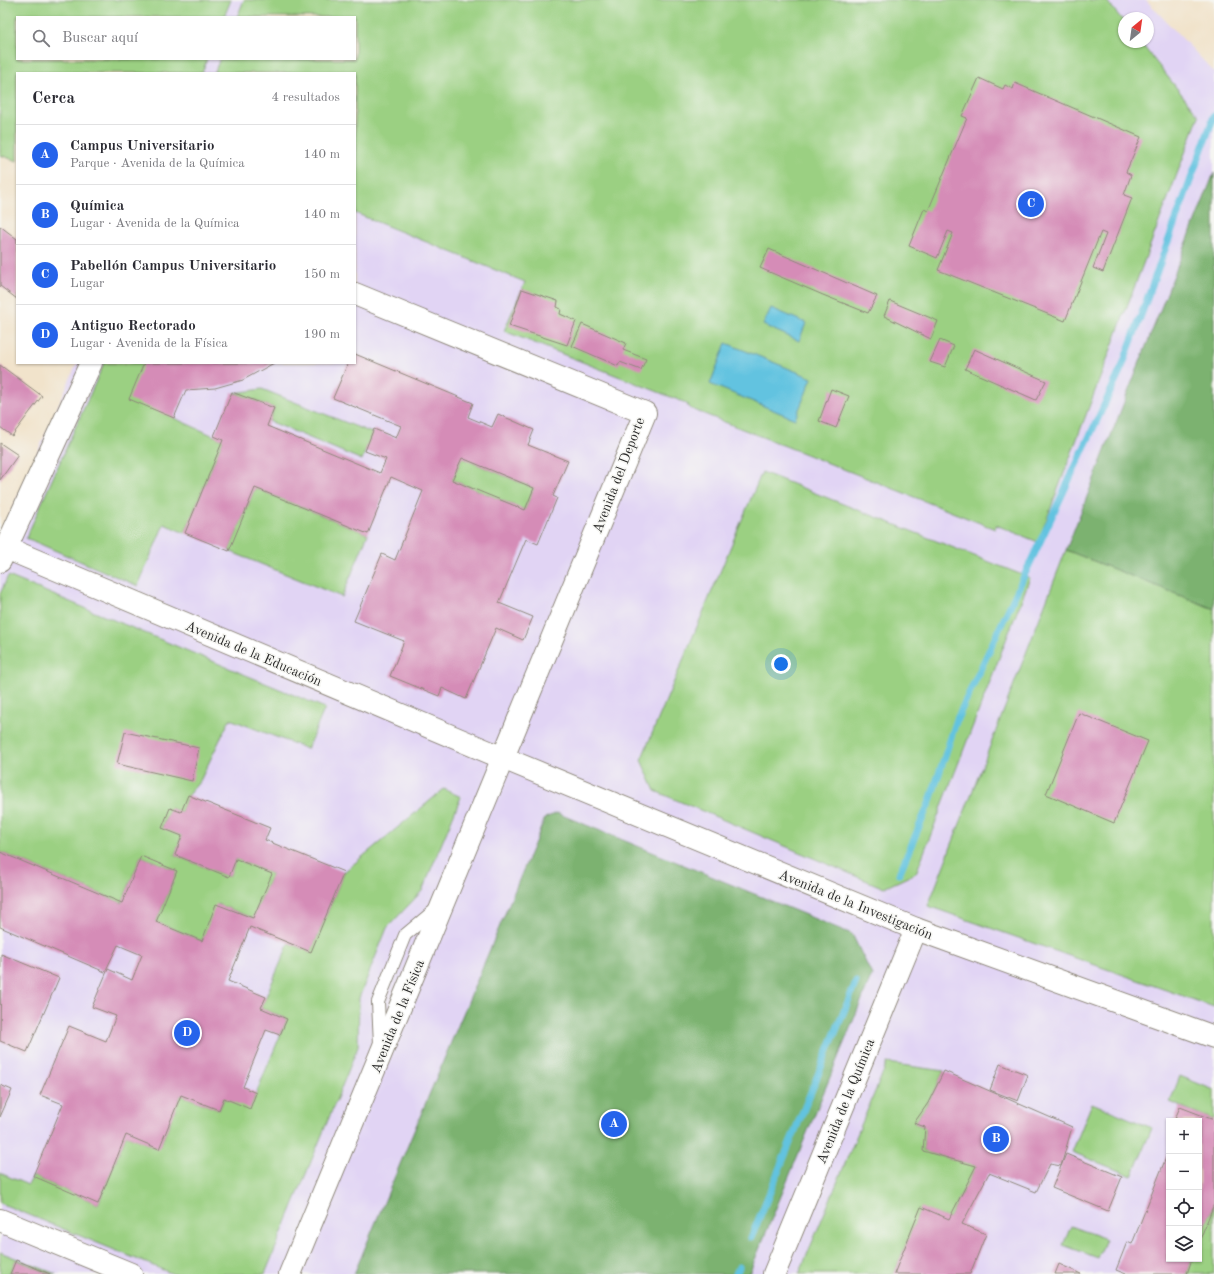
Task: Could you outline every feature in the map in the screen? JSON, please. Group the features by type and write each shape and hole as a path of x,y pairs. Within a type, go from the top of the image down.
{"street":[{"name":"Avenida del Deporte","path":"356,294 645,413 503,758"},
{"path":"3,555 91,364"},
{"name":"Avenida de la Educación","path":"3,555 503,758"},
{"name":"Avenida de la Física","path":"290,1274 503,758"},
{"name":"Avenida de la Investigación","path":"503,758 916,929 1214,1037"},
{"name":"Avenida de la Química","path":"774,1274 916,929"},
{"path":"0,1220 131,1274"}],"shaded area":[{"path":"231,0 1146,0 1214,72 1214,1274 0,1274 0,537 77,364 356,364 356,72 202,72 207,60 356,60 356,16 224,16"}],"green space":[{"path":"0,0 231,0 224,16 16,16 16,60 207,60 202,72 16,72 16,161 0,155"},
{"path":"244,0 1106,0 1118,15 1118,48 1145,48 1199,116 1038,542 996,525 995,529 689,408 686,403 504,331 525,282 356,213 356,72 214,72 220,60 356,60 356,16 237,16"},
{"path":"1214,173 1214,609 1066,550"},
{"path":"104,364 145,364 174,418 223,440 185,533 164,524 138,586 26,538"},
{"path":"262,389 372,433 362,460 269,421 274,408 235,393"},
{"path":"462,458 534,488 525,510 452,480"},
{"path":"762,472 1030,578 916,873 884,888 655,791 641,760"},
{"path":"255,488 368,534 342,597 229,551"},
{"path":"1066,550 1214,609 1214,1007 928,906"},
{"path":"8,576 325,708 307,749 230,719 200,781 188,795 181,812 170,808 162,827 182,836 175,855 229,877 236,859 272,874 253,918 217,904 202,941 156,922 177,871 141,856 122,903 0,852 0,594"},
{"path":"444,789 461,797 422,891 387,928 359,998 358,1047 265,1274 173,1274 0,1203 0,1173 28,1185 33,1176 98,1204 126,1135 159,1149 181,1095 219,1110 224,1098 250,1108 287,1019 261,1008 289,943 311,952 344,872"},
{"path":"557,813 852,934 872,975 749,1274 354,1274 545,818"},
{"path":"887,1063 944,1071 928,1103 914,1123 925,1127 923,1151 976,1166 949,1219 921,1208 894,1274 799,1274"},
{"path":"1180,1076 1214,1090 1214,1120 1170,1102"},
{"path":"1092,1103 1152,1128 1132,1176 1072,1152"},
{"path":"1214,1204 1214,1274 1187,1274 1191,1262 1202,1262 1202,1234"},
{"path":"1071,1226 1106,1239 1098,1258 1063,1245"},
{"path":"0,1252 56,1274 51,1274 16,1260 10,1274 0,1274"}],"water":[{"path":"771,308 806,323 799,341 763,325"},
{"path":"726,343 812,378 795,419 710,384"}],"building":[{"path":"979,78 1003,89 1005,85 1013,89 1015,83 1141,137 1126,172 1131,175 1124,195 1132,198 1103,272 1093,268 1106,234 1101,232 1065,321 938,270 953,233 948,231 937,258 909,246 924,209 928,211 967,118 962,116"},
{"path":"0,226 16,238 16,298 0,286"},
{"path":"769,249 877,296 868,313 760,268"},
{"path":"522,289 558,301 557,307 561,309 560,314 576,321 567,345 509,326"},
{"path":"890,301 938,321 931,339 884,316"},
{"path":"582,324 626,343 623,350 646,359 641,370 620,362 618,366 572,346"},
{"path":"940,340 954,346 945,367 930,362"},
{"path":"974,349 1046,381 1036,400 965,369"},
{"path":"356,354 473,403 468,417 492,427 498,414 534,430 528,445 568,461 553,496 557,498 538,544 526,539 499,603 533,617 523,640 496,628 466,699 442,688 439,696 390,676 404,641 354,621 382,554 395,560 423,491 391,477 368,534 255,488 229,551 185,533 223,440 214,436 232,392 274,408 267,426 380,473 386,459 365,451 372,433 374,429 396,438 401,426 333,398 348,364 356,364","holes":["462,458 534,488 525,510 452,480"]},
{"path":"144,364 272,364 243,380 215,388 186,390 174,418 129,399"},
{"path":"0,365 42,396 12,436 0,427"},
{"path":"831,389 849,396 836,428 819,421"},
{"path":"0,443 18,455 0,480"},
{"path":"1079,713 1148,741 1114,823 1046,794"},
{"path":"125,732 199,748 192,781 117,764"},
{"path":"188,795 270,828 265,840 344,872 311,952 250,927 228,981 266,997 261,1008 287,1019 280,1035 266,1030 243,1087 256,1093 250,1109 224,1098 219,1110 181,1095 159,1149 126,1135 98,1204 33,1176 63,1104 40,1095 69,1026 106,1041 116,1016 92,1007 108,969 132,980 142,955 118,945 105,972 0,927 0,852 122,903 141,856 177,871 156,922 202,941 216,904 253,918 272,874 236,859 229,877 175,855 182,836 162,828 170,808 181,812"},
{"path":"1,954 59,978 27,1052 0,1041"},
{"path":"1000,1064 1028,1075 1018,1101 990,1090"},
{"path":"944,1071 1072,1127 1061,1166 1050,1164 1036,1192 989,1173 962,1224 986,1234 970,1274 894,1274 921,1207 949,1219 976,1166 923,1151 925,1127 914,1123 928,1103"},
{"path":"0,1085 12,1090 0,1117"},
{"path":"1180,1107 1214,1120 1214,1204 1202,1234 1202,1118 1175,1118"},
{"path":"1066,1154 1122,1177 1108,1211 1052,1188"},
{"path":"1166,1158 1166,1262 1191,1262 1187,1274 1126,1274 1116,1270 1127,1242 1132,1244"},
{"path":"16,1260 50,1274 10,1274"},
{"path":"1059,1264 1081,1274 1055,1274"}],"waterway":[{"path":"899,874 930,801 957,719 1122,367 1214,116"},
{"path":"751,1238 856,982"},
{"path":"736,1274 739,1267"}],"place":[{"name":"Pabellón Campus Universitario","path":"1031,204"},
{"name":"Antiguo Rectorado","path":"187,1033"},
{"name":"Campus Universitario","path":"614,1124"},
{"name":"Química","path":"996,1139"}]}
